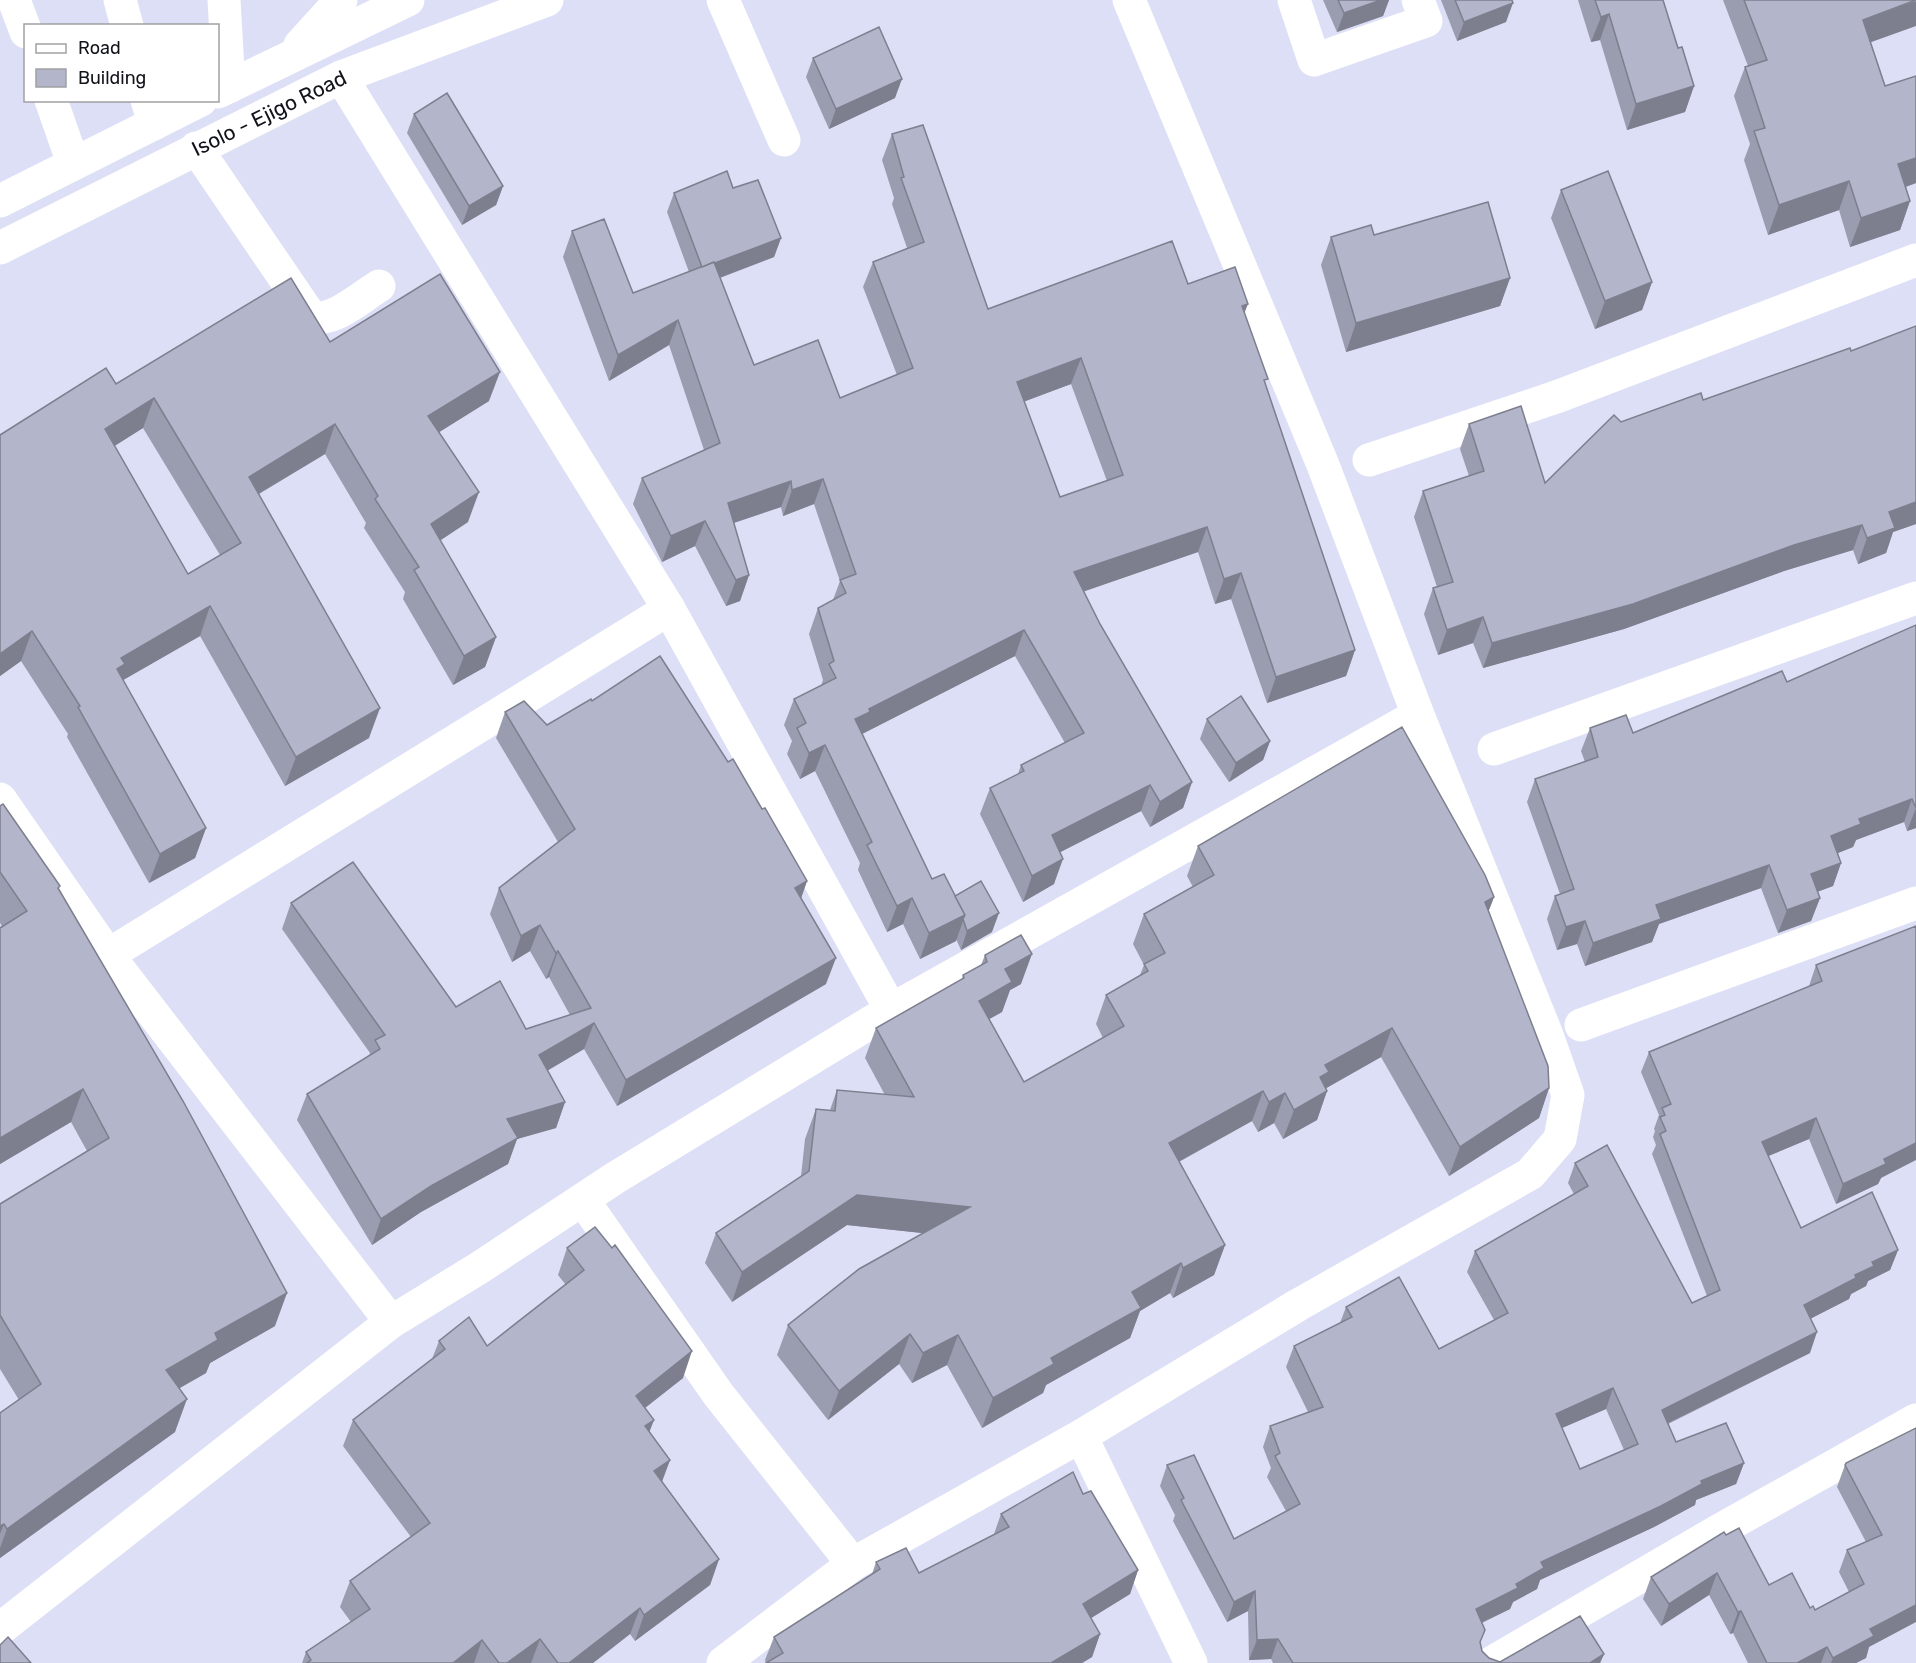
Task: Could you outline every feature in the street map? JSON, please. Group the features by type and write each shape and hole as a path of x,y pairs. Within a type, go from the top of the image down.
{"street":[{"path":"14,0 24,27"},
{"path":"120,0 126,24"},
{"path":"219,58 224,0"},
{"path":"289,58 341,0"},
{"path":"219,92 408,0"},
{"path":"723,0 783,140"},
{"path":"723,1663 853,1564 1081,1436 1298,1305 1530,1174 1560,1139 1568,1095 1547,1035 1418,715 1323,465 1129,0"},
{"path":"1294,0 1314,60 1426,21 1418,0"},
{"name":"Isolo - Ejigo Road","path":"0,249 196,148 341,77 529,3"},
{"path":"341,77 669,609 891,1010"},
{"path":"52,102 73,163"},
{"path":"0,201 73,163 151,112 185,102"},
{"path":"196,148 311,317 320,320 333,315 380,286"},
{"path":"1370,460 1559,396 1916,260"},
{"path":"1494,749 1916,598"},
{"path":"108,955 669,609"},
{"path":"0,1629 391,1322 583,1200 891,1010 1418,715"},
{"path":"0,799 108,955 391,1322"},
{"path":"1581,1025 1916,903"},
{"path":"583,1200 718,1394 853,1564"},
{"path":"1491,1663 1718,1531 1916,1420"},
{"path":"1081,1436 1191,1663"}],"building":[{"path":"1338,0 1381,0 1344,13"},
{"path":"1455,0 1512,0 1513,3 1464,22"},
{"path":"1595,0 1663,0 1678,48 1682,47 1694,86 1636,104 1609,14 1601,17"},
{"path":"1744,0 1916,0 1863,20 1885,86 1916,76 1916,158 1898,164 1910,201 1861,218 1849,181 1779,205 1754,131 1765,128 1745,67 1767,60"},
{"path":"879,27 902,79 836,109 813,58"},
{"path":"447,93 503,186 469,206 414,114"},
{"path":"923,125 988,309 1172,241 1188,284 1235,267 1248,304 1242,306 1268,379 1264,380 1355,650 1276,677 1241,573 1224,579 1207,527 1074,572 1100,624 1192,782 1160,802 1150,785 1052,835 1063,859 1032,876 990,788 1024,771 1021,765 1084,733 1024,630 869,709 870,712 855,719 932,879 944,874 965,915 929,933 912,898 897,906 867,845 872,842 825,745 809,753 797,728 806,723 794,699 836,678 829,664 834,661 818,608 846,593 840,580 856,574 823,479 792,490 791,481 728,503 749,575 736,580 705,521 671,536 642,478 720,443 678,320 618,355 572,231 604,219 633,293 714,262 754,365 818,340 840,398 913,368 873,262 924,242 901,178 904,177 892,134","holes":["1081,358 1123,475 1060,497 1017,382"]},
{"path":"727,171 733,188 758,180 781,238 702,267 674,193"},
{"path":"1608,171 1652,282 1605,301 1561,190"},
{"path":"1488,202 1510,278 1356,323 1331,237 1371,225 1374,235"},
{"path":"440,274 500,372 428,416 479,492 431,524 496,637 464,656 414,570 419,567 375,499 378,496 335,424 249,477 380,708 296,757 210,606 121,658 125,664 117,669 206,828 160,854 78,707 80,706 32,631 0,654 0,435 106,368 116,384 291,278 330,342","holes":["154,398 241,543 188,574 105,429"]},
{"path":"1916,326 1916,502 1889,512 1895,528 1867,538 1862,525 1794,545 1633,604 1492,643 1483,617 1447,630 1433,588 1453,582 1423,491 1484,471 1469,424 1521,406 1545,483 1614,415 1621,422 1701,393 1703,400 1850,348 1851,351"},
{"path":"1916,625 1916,808 1912,799 1859,819 1861,824 1831,836 1841,863 1811,874 1820,898 1787,910 1769,865 1656,905 1661,919 1593,943 1585,921 1566,927 1555,896 1574,889 1535,779 1598,757 1590,728 1626,715 1633,733 1782,671 1787,682"},
{"path":"660,656 728,762 733,759 762,809 765,808 807,881 795,888 836,958 626,1080 594,1023 539,1055 565,1102 507,1119 518,1138 431,1186 381,1219 307,1094 380,1049 375,1040 385,1035 291,903 353,862 456,1007 500,981 526,1029 591,1008 540,925 521,936 499,888 575,829 505,712 524,701 547,725 591,699 592,701"},
{"path":"1241,696 1270,741 1236,763 1207,719"},
{"path":"1402,727 1485,875 1494,897 1485,902 1548,1066 1549,1088 1460,1147 1392,1028 1325,1065 1329,1072 1320,1077 1327,1091 1294,1110 1285,1093 1269,1102 1263,1091 1169,1143 1225,1245 1183,1268 1181,1263 1132,1292 1141,1308 1051,1358 1054,1364 993,1398 958,1335 923,1353 910,1334 839,1391 788,1325 859,1269 970,1207 857,1195 742,1272 716,1233 809,1171 816,1109 835,1111 837,1090 914,1097 876,1028 964,978 963,975 987,962 985,955 1021,935 1032,954 1005,969 1012,982 979,1001 1024,1082 1124,1026 1106,995 1148,971 1144,964 1165,953 1144,914 1214,875 1198,846"},
{"path":"3,804 60,886 58,888 183,1101 287,1293 215,1333 218,1340 166,1370 187,1399 7,1529 4,1524 0,1526 0,1413 41,1384 0,1315 0,1204 109,1138 83,1089 0,1138 0,928 27,911 0,872 0,806"},
{"path":"981,881 999,913 967,931 963,919 965,915 955,896"},
{"path":"1916,926 1916,1143 1884,1159 1886,1164 1843,1184 1816,1118 1762,1142 1801,1228 1872,1192 1898,1250 1872,1262 1874,1266 1855,1275 1856,1278 1804,1305 1817,1332 1662,1410 1676,1442 1726,1423 1744,1463 1701,1481 1702,1484 1661,1506 1541,1562 1544,1568 1516,1584 1518,1588 1476,1609 1485,1630 1480,1642 1482,1651 1489,1658 1500,1662 1580,1616 1604,1654 1590,1663 1293,1663 1278,1639 1257,1640 1255,1591 1234,1602 1181,1500 1184,1498 1167,1465 1194,1455 1234,1539 1300,1504 1275,1456 1280,1453 1270,1426 1323,1407 1294,1346 1352,1317 1346,1307 1399,1277 1439,1349 1508,1313 1475,1251 1588,1186 1575,1163 1607,1145 1692,1303 1720,1290 1660,1134 1666,1131 1660,1117 1665,1115 1662,1108 1671,1104 1649,1052 1822,981 1816,965","holes":["1613,1388 1638,1444 1580,1469 1556,1414"]},
{"path":"595,1227 612,1248 615,1245 692,1351 636,1396 654,1420 645,1426 670,1460 654,1471 719,1559 644,1615 640,1608 569,1663 558,1663 540,1639 507,1663 499,1663 482,1640 453,1663 307,1663 311,1660 306,1652 370,1609 350,1581 430,1523 353,1420 445,1349 439,1341 469,1317 487,1346 584,1270 567,1248"},
{"path":"1916,1428 1916,1605 1870,1629 1874,1636 1833,1658 1827,1647 1797,1663 1767,1663 1741,1611 1738,1612 1717,1573 1669,1604 1651,1577 1724,1532 1726,1535 1739,1528 1769,1585 1792,1573 1810,1608 1813,1606 1815,1610 1864,1584 1847,1550 1882,1535 1845,1465"},
{"path":"1073,1472 1083,1494 1091,1491 1138,1570 1083,1604 1100,1634 1051,1663 766,1663 783,1653 774,1637 880,1569 876,1562 906,1548 919,1573 1009,1527 1001,1514"},
{"path":"8,1637 31,1663 0,1663 0,1645"}]}
